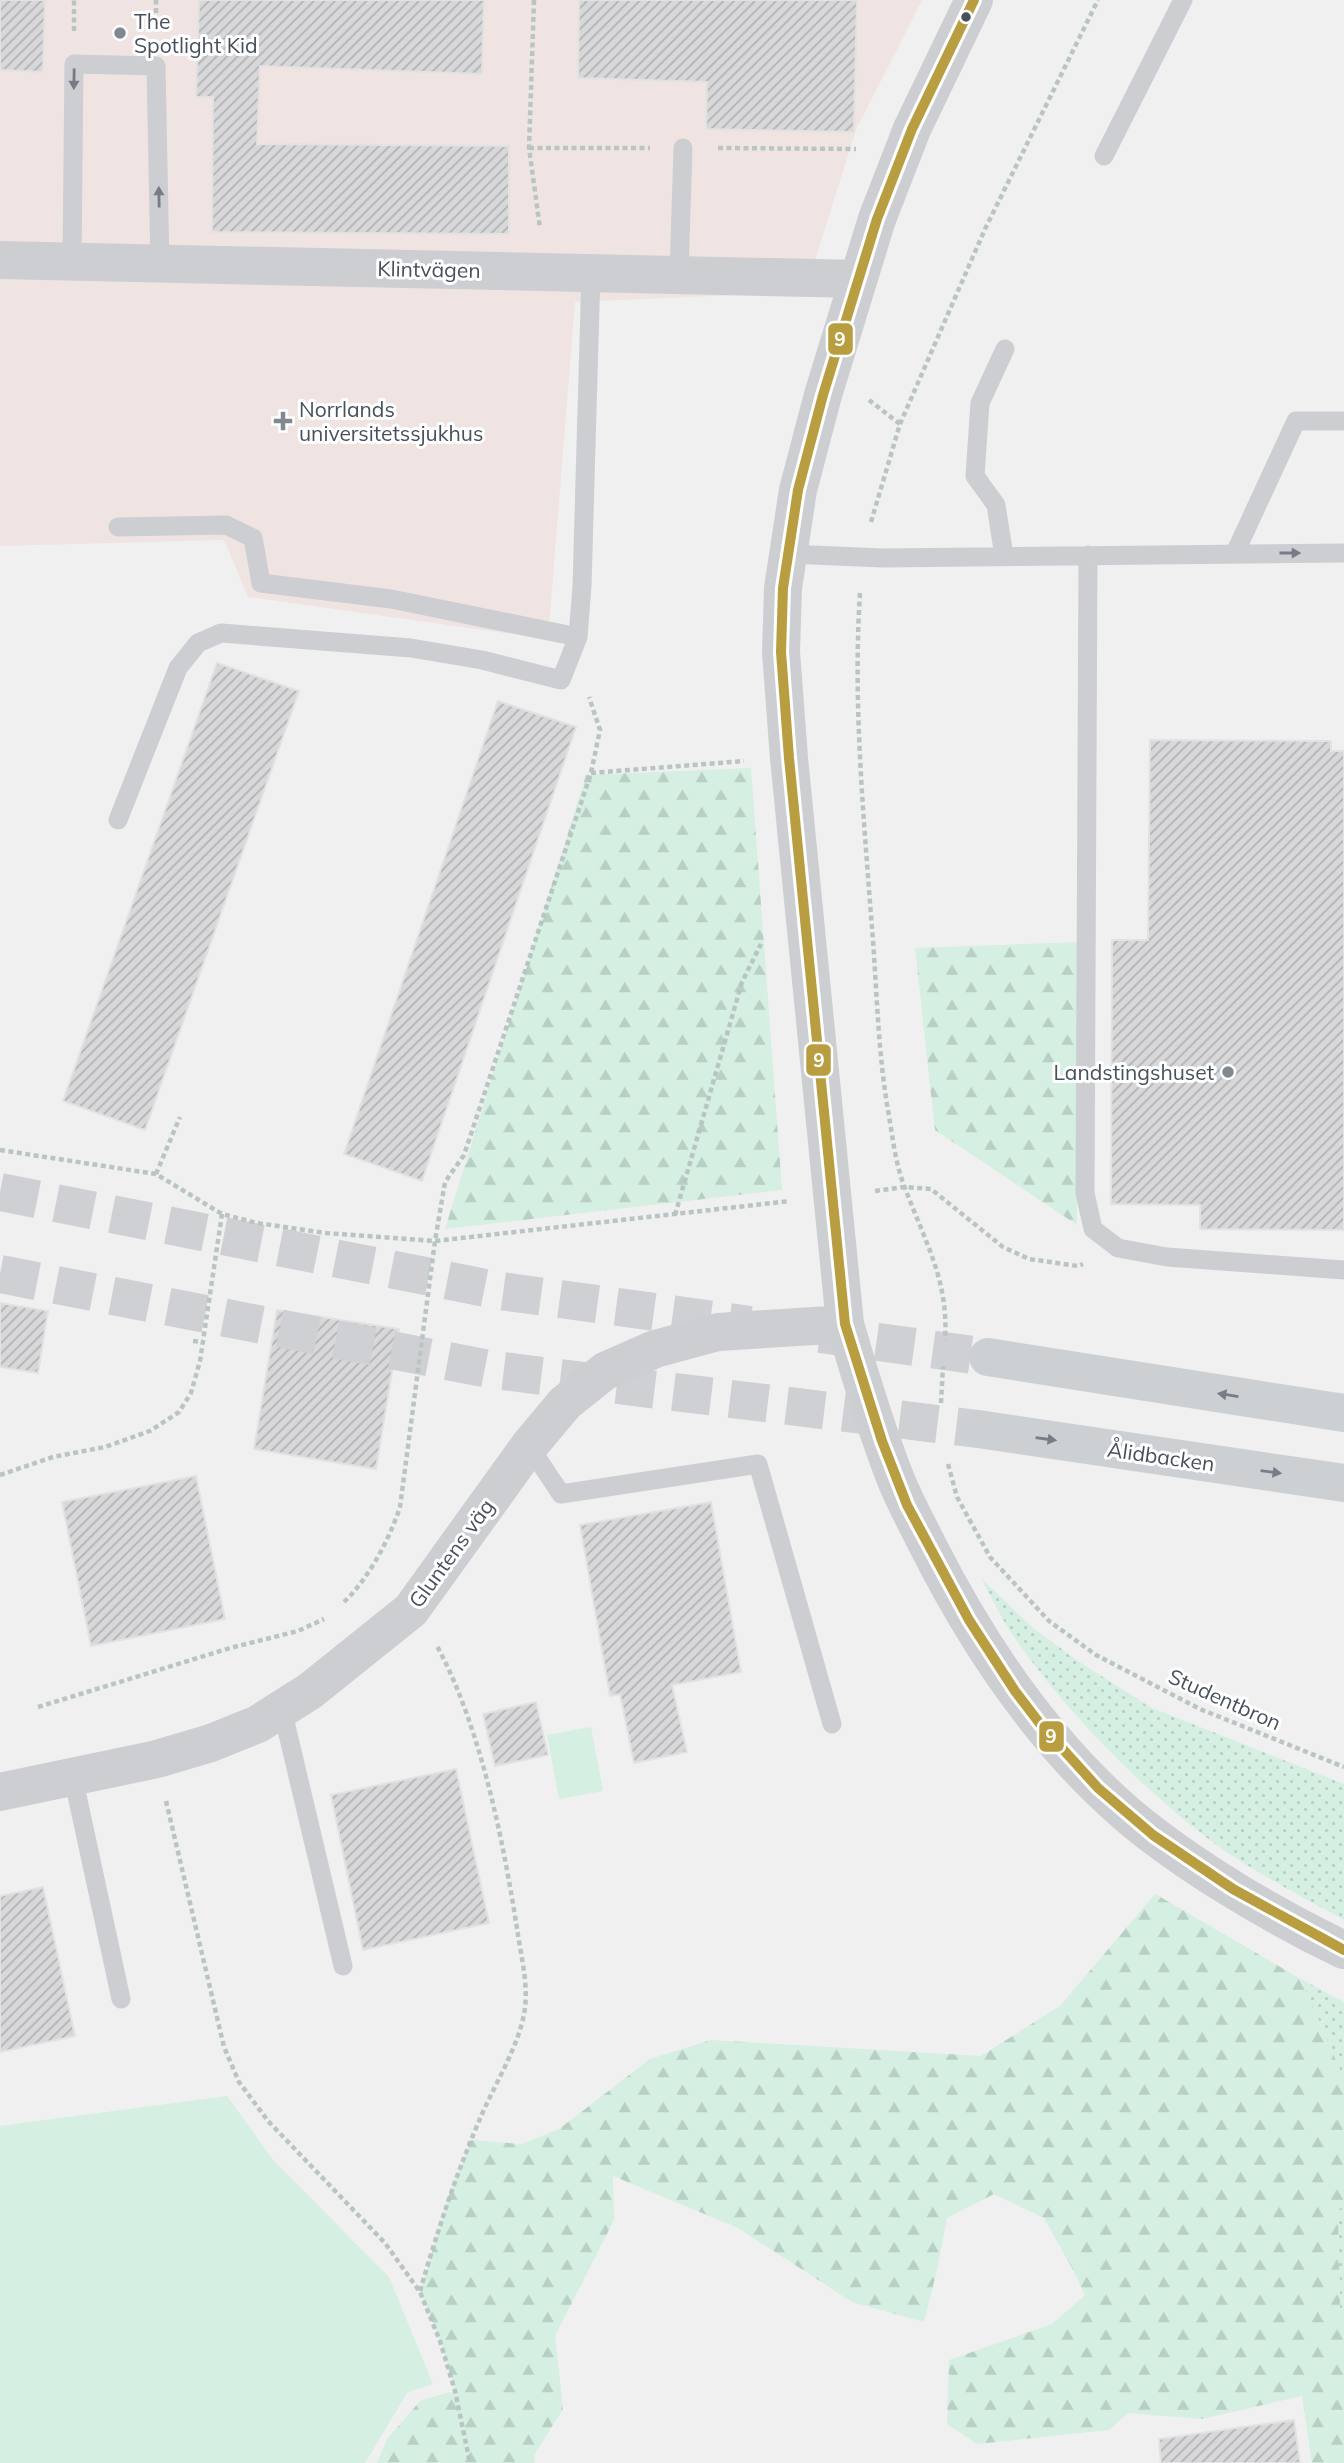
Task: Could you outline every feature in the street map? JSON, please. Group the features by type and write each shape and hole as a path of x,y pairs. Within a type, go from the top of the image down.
{"main road":[{"path":"988,1357 1344,1413"},
{"name":"Ålidbacken","path":"978,1429 1344,1483"}],"street":[{"path":"974,0 912,129 877,219 798,490 783,588 781,652 789,758 801,853 845,1324 863,1387 897,1481 921,1532 947,1584 982,1642 1046,1728 1079,1769 1130,1816 1185,1857 1294,1926 1344,1950"},
{"name":"Klintvägen","path":"0,260 858,279"},
{"name":"Gluntens väg","path":"0,1792 157,1759 211,1743 258,1724 310,1691 411,1610 529,1446 565,1403 605,1371 655,1349 718,1332 845,1324"}],"lane":[{"path":"1104,156 1183,0"},
{"path":"72,262 74,64 156,66 160,265"},
{"path":"679,274 683,148"},
{"path":"118,820 178,668 198,643 221,633 411,648 482,660 561,680 578,637 582,586 591,271"},
{"path":"1004,556 996,505 975,476 980,403 1005,349"},
{"path":"1235,553 1296,421 1344,421"},
{"path":"118,527 226,525 253,538 261,583 391,599 578,637"},
{"path":"788,554 862,558 1344,553"},
{"path":"1088,555 1085,1194 1093,1229 1118,1248 1167,1257 1344,1270"},
{"path":"529,1446 561,1494 758,1464 832,1724"},
{"path":"282,1709 344,1966"},
{"path":"73,1777 121,1999"}],"path":[{"path":"534,0 529,148 546,271"},
{"path":"862,395 900,424"},
{"path":"338,1608 348,1599 392,1532 400,1507 445,1182 464,1155 591,773 600,730 591,698 561,680"},
{"path":"591,773 789,758"},
{"path":"675,1215 742,982 766,933"},
{"path":"156,1174 180,1117"},
{"path":"0,1150 156,1174 222,1214 257,1223 325,1233 435,1241 803,1200"},
{"path":"867,1192 904,1187 931,1189 1003,1247 1029,1259 1078,1266 1118,1248"},
{"path":"0,1475 53,1457 105,1447 150,1431 179,1412 191,1393 203,1342 222,1214"},
{"path":"193,1341 203,1342"},
{"path":"411,1610 450,1671 476,1744 505,1858 525,1979 525,2013 448,2197 420,2292"},
{"path":"38,1707 230,1648 298,1631 329,1616"},
{"name":"Studentbron","path":"1096,1654 1200,1709 1344,1767"},
{"path":"157,1759 224,2047 239,2082 268,2121 385,2242 420,2292 440,2341 455,2391 470,2463"}],"shaded area":[{"name":"Norrlands universitetssjukhus","path":"0,0 922,0 856,130 805,292 575,302 548,639 248,597 224,540 0,546"}],"green space":[{"path":"751,768 782,1190 445,1229 586,775"},
{"path":"1079,942 1077,1225 935,1130 915,948"},
{"path":"981,1578 1034,1629 1150,1707 1344,1784 1344,1920 1235,1858 1202,1834 1124,1766 1076,1715 1032,1662 1008,1627"},
{"path":"591,1727 603,1791 559,1799 547,1735"},
{"path":"1155,1894 1301,1979 1344,2079 1344,2207 1338,2209 1340,2308 1344,2315 1344,2463 1312,2463 1302,2396 1202,2419 1128,2413 1109,2430 977,2444 947,2424 949,2360 1052,2324 1085,2295 1044,2218 994,2194 947,2218 924,2322 852,2302 738,2228 613,2176 614,2220 555,2336 563,2409 534,2455 535,2463 377,2463 387,2439 421,2400 455,2391 440,2341 420,2292 448,2197 471,2140 521,2144 559,2129 650,2059 711,2040 981,2056 1060,2006"},
{"path":"1301,1979 1344,2002 1344,2079"},
{"path":"227,2096 273,2160 389,2277 433,2384 407,2393 365,2463 0,2463 0,2126"},
{"path":"1344,2207 1344,2315 1340,2308 1338,2209"}],"building":[{"path":"0,0 45,0 43,72 0,70"},
{"path":"199,0 484,0 482,74 260,66 257,144 509,146 509,234 212,232 213,97 196,97"},
{"path":"579,0 857,0 854,132 706,129 707,82 578,78"},
{"path":"217,663 299,691 145,1130 63,1101"},
{"path":"498,701 576,727 422,1181 344,1154"},
{"name":"Landstingshuset","path":"1150,740 1331,741 1331,751 1344,751 1344,1230 1200,1229 1200,1205 1111,1204 1112,940 1148,940"},
{"path":"0,1303 48,1311 38,1373 0,1367"},
{"path":"277,1310 399,1329 376,1469 254,1449"},
{"path":"196,1476 225,1619 91,1646 62,1502"},
{"path":"711,1502 741,1672 672,1685 687,1752 634,1763 620,1694 610,1696 580,1525"},
{"path":"536,1702 548,1755 495,1766 483,1714"},
{"path":"456,1769 489,1923 363,1950 331,1795"},
{"path":"43,1887 75,2036 0,2052 0,1896"},
{"path":"1294,2420 1300,2463 1161,2463 1159,2439"}],"tunnel":[{"path":"0,1192 501,1291 750,1325"},
{"path":"0,1274 494,1370 978,1429"},
{"path":"820,1334 988,1357"}],"transit line":[{"name":"9","path":"974,0 912,129 877,219 823,395 798,490 783,588 781,652 789,758 845,1324 882,1441 907,1505 969,1620 1015,1691 1041,1725 1098,1788 1153,1835 1233,1889 1344,1950"}],"place":[{"name":"The Spotlight Kid","path":"120,33"},
{"name":"Norrlands universitetssjukhus","path":"283,421"},
{"name":"Landstingshuset","path":"1228,1072"}]}
